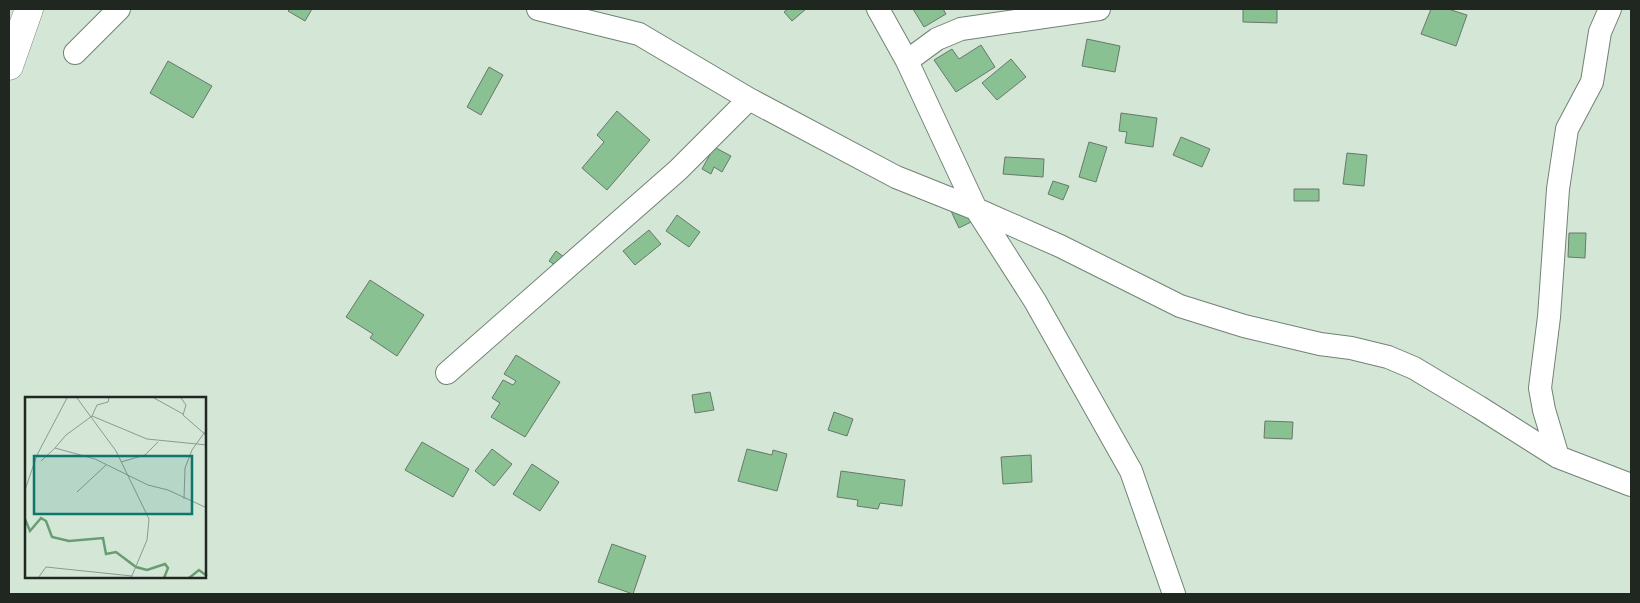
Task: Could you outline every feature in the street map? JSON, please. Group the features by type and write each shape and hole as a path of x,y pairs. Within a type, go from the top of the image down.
{"main road":[{"path":"9,66 29,9"}],"street":[{"path":"74,53 119,9"},
{"path":"538,9 639,34 749,99 896,176 976,208 1060,246 1180,306 1244,326 1320,344 1351,348 1388,357 1414,368 1480,407 1558,457 1631,484"},
{"path":"878,9 907,61 976,208 1035,301 1131,471 1174,594"},
{"path":"907,61 937,39 961,29 1099,9"},
{"path":"1558,457 1544,410 1540,388 1549,317 1558,189 1566,129 1592,82 1600,32 1610,9"},
{"path":"447,373 678,170 749,99"}],"building":[{"path":"290,9 312,9 305,21 288,11"},
{"path":"788,9 806,9 792,21 784,12"},
{"path":"913,9 943,9 946,14 924,27"},
{"path":"1243,9 1277,9 1277,23 1243,22"},
{"path":"1431,9 1448,9 1467,15 1456,46 1421,34"},
{"path":"1087,39 1120,46 1115,72 1082,66"},
{"path":"981,45 995,67 956,92 934,60 952,49 959,59"},
{"path":"1011,59 1026,77 997,100 982,83"},
{"path":"168,61 212,86 193,118 150,93"},
{"path":"489,67 503,75 481,115 467,107"},
{"path":"617,111 650,140 607,190 582,168 604,142 597,135"},
{"path":"1121,113 1157,118 1153,147 1125,143 1127,132 1119,131"},
{"path":"1181,137 1210,149 1202,167 1173,155"},
{"path":"1089,142 1107,147 1096,182 1079,177"},
{"path":"714,147 731,156 722,172 714,167 711,174 702,169"},
{"path":"1347,153 1367,155 1364,186 1343,184"},
{"path":"1005,157 1044,159 1043,177 1003,174"},
{"path":"1053,181 1069,186 1063,200 1048,194"},
{"path":"1294,189 1319,189 1319,201 1294,201"},
{"path":"965,204 973,221 959,228 951,211"},
{"path":"677,215 700,232 689,247 666,231"},
{"path":"649,230 661,244 635,265 623,251"},
{"path":"1569,233 1586,233 1585,258 1568,257"},
{"path":"556,251 568,260 561,269 549,261"},
{"path":"370,280 424,315 397,356 370,338 373,334 346,317"},
{"path":"516,355 560,382 525,437 491,417 500,403 492,398 503,380 513,385 516,381 504,374"},
{"path":"710,392 714,410 695,413 692,395"},
{"path":"834,412 853,419 847,436 828,430"},
{"path":"1265,421 1293,422 1292,439 1264,438"},
{"path":"422,442 469,469 453,497 405,470"},
{"path":"492,449 512,464 494,486 475,471"},
{"path":"747,449 772,455 773,450 787,454 777,491 738,481"},
{"path":"1031,455 1032,482 1003,484 1001,457"},
{"path":"532,464 559,482 540,511 513,494"},
{"path":"841,471 905,480 902,506 880,503 878,509 857,506 858,500 837,497"},
{"path":"612,544 646,556 633,594 598,582"}]}
